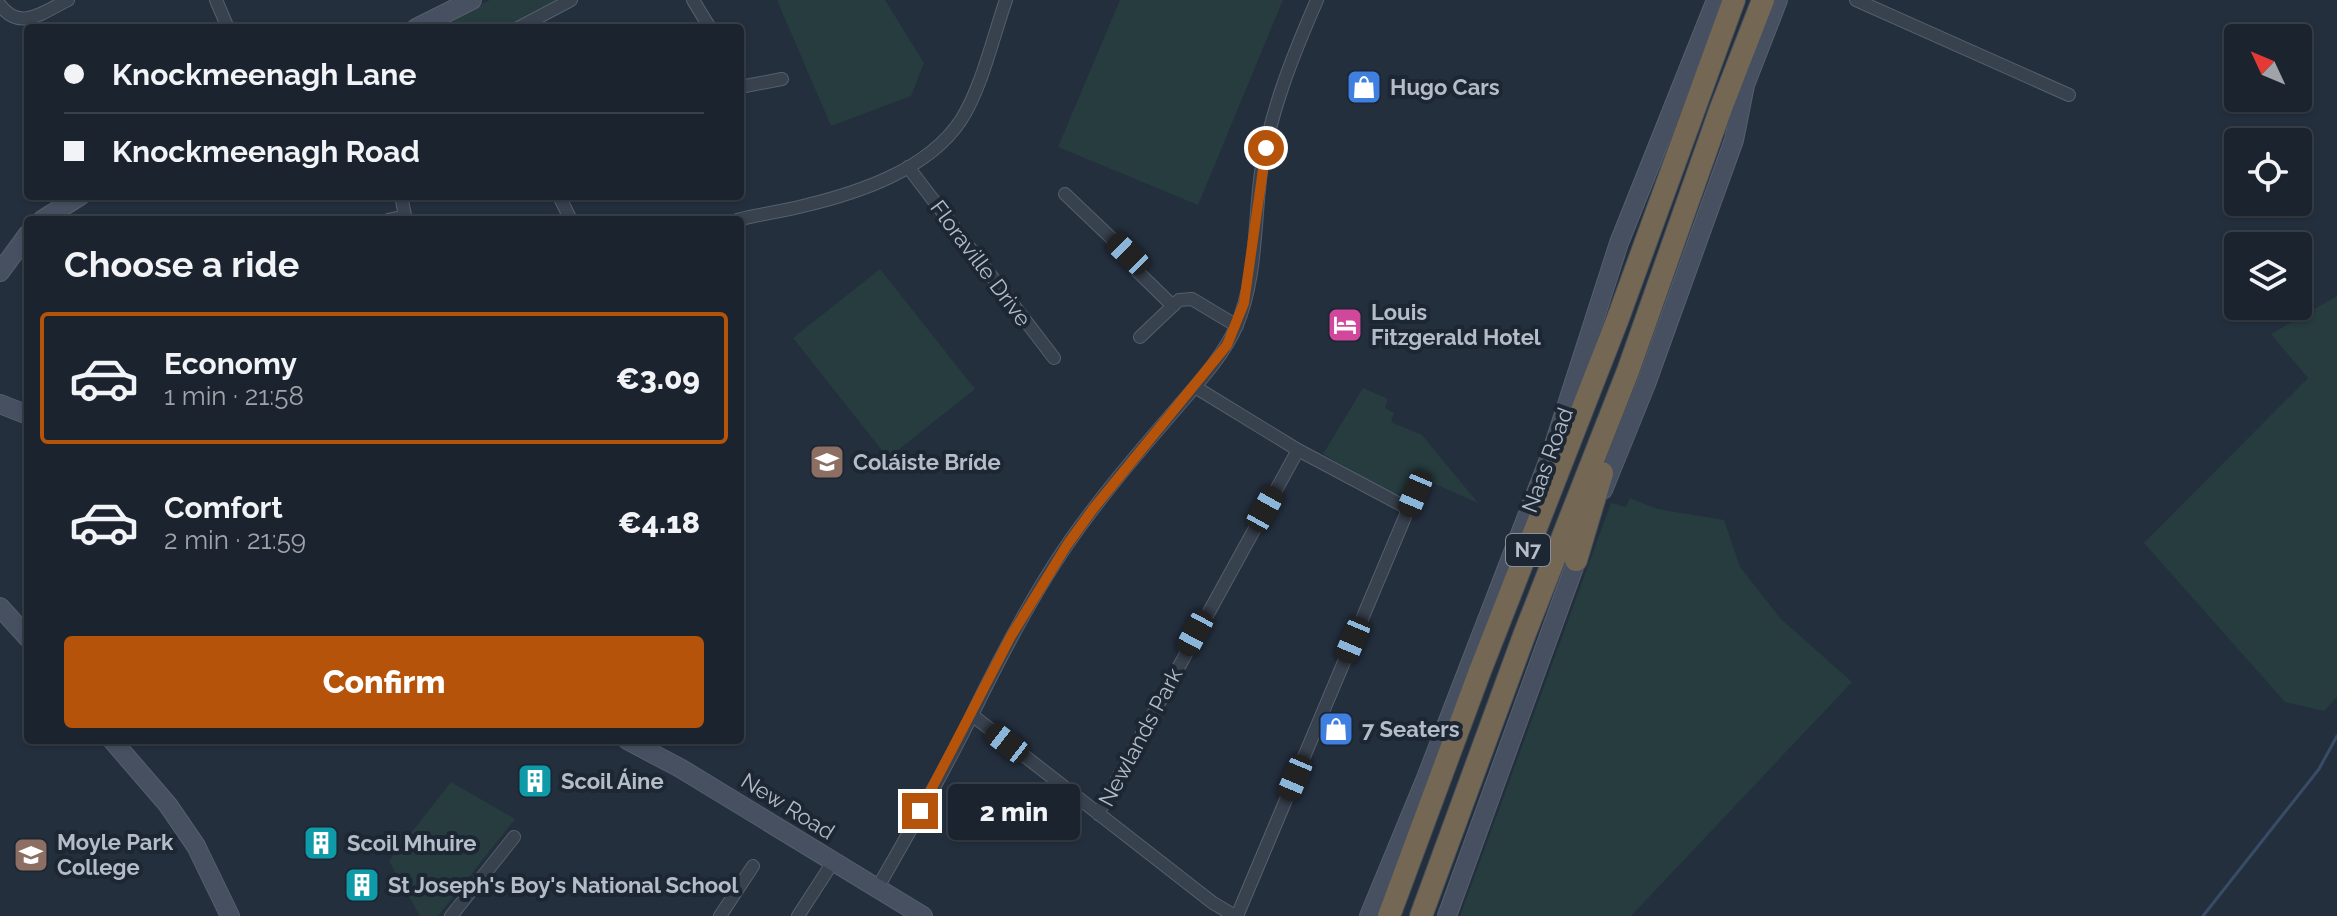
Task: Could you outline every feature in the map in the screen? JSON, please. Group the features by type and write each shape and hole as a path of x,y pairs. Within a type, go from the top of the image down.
{"highway":[{"name":"Naas Road","path":"1389,916 1480,671 1607,349 1734,0"},
{"name":"Naas Road","path":"1421,916 1525,633 1628,371 1721,108 1763,0"},
{"name":"N7","path":"1551,454 1603,323 1665,184"},
{"path":"1576,560 1608,454 1628,371"}],"main road":[{"name":"Naas Road","path":"1369,916 1426,778 1551,454 1619,243 1716,0"},
{"path":"1447,916 1576,560 1646,384 1734,140 1745,85 1778,0"},
{"path":"424,24 470,1"},
{"path":"48,216 74,200"},
{"path":"0,272 24,239"},
{"path":"0,404 24,413"},
{"path":"0,607 24,634"},
{"path":"121,744 196,846 230,916"},
{"name":"New Road","path":"635,744 680,768 923,916"}],"street":[{"path":"0,5 10,17 20,20 68,0"},
{"path":"216,0 226,24"},
{"path":"526,24 571,0"},
{"path":"693,0 708,24"},
{"path":"744,219 849,192 908,167 935,150 962,118 1006,0"},
{"path":"878,887 972,715 1011,636 1067,545 1093,509 1195,387 1227,345 1237,326 1244,303 1260,195 1260,175 1271,120 1317,0"},
{"path":"1856,0 2069,95"},
{"path":"744,86 782,79"},
{"name":"Floraville Drive","path":"908,167 1054,358"},
{"path":"1065,194 1128,254 1138,272 1173,306"},
{"path":"1140,337 1179,300 1192,299 1237,326"},
{"path":"1195,387 1298,450 1409,509"},
{"name":"Newlands Park","path":"1098,814 1298,450"},
{"path":"972,715 1213,903 1236,916 1421,479"},
{"path":"451,916 514,837"},
{"path":"798,916 833,862"},
{"path":"720,916 753,866"}],"green space":[{"path":"490,0 561,0 517,24 440,24"},
{"path":"777,0 885,0 924,63 911,96 831,126"},
{"path":"1120,0 1283,0 1198,205 1058,147"},
{"path":"880,269 975,389 888,458 793,338"},
{"path":"2337,296 2337,697 2324,711 2285,702 2144,543 2308,378 2271,334 2295,320 2312,320 2312,310"},
{"path":"1363,388 1388,399 1385,408 1394,413 1391,422 1422,435 1478,503 1417,476 1405,494 1392,494 1323,454"},
{"path":"1630,498 1657,509 1724,520 1740,567 1781,619 1852,682 1631,916 1460,916 1611,503 1626,507"},
{"path":"451,782 515,819 438,916 420,916 389,861"}],"waterway":[{"path":"2203,916 2319,769 2337,736"}],"place":[{"name":"Hugo Cars","path":"1364,87"},
{"name":"Louis Fitzgerald Hotel","path":"1345,325"},
{"name":"Coláiste Bríde","path":"827,462"},
{"name":"7 Seaters","path":"1336,729"},
{"name":"Scoil Áine","path":"535,781"},
{"name":"Scoil Mhuire","path":"321,843"},
{"name":"Moyle Park College","path":"31,855"},
{"name":"St Joseph's Boy's National School","path":"362,885"}],"route":[{"path":"920,811 1011,636 1067,545 1093,509 1195,387 1227,345 1237,326 1252,255 1260,175 1266,148"}]}
